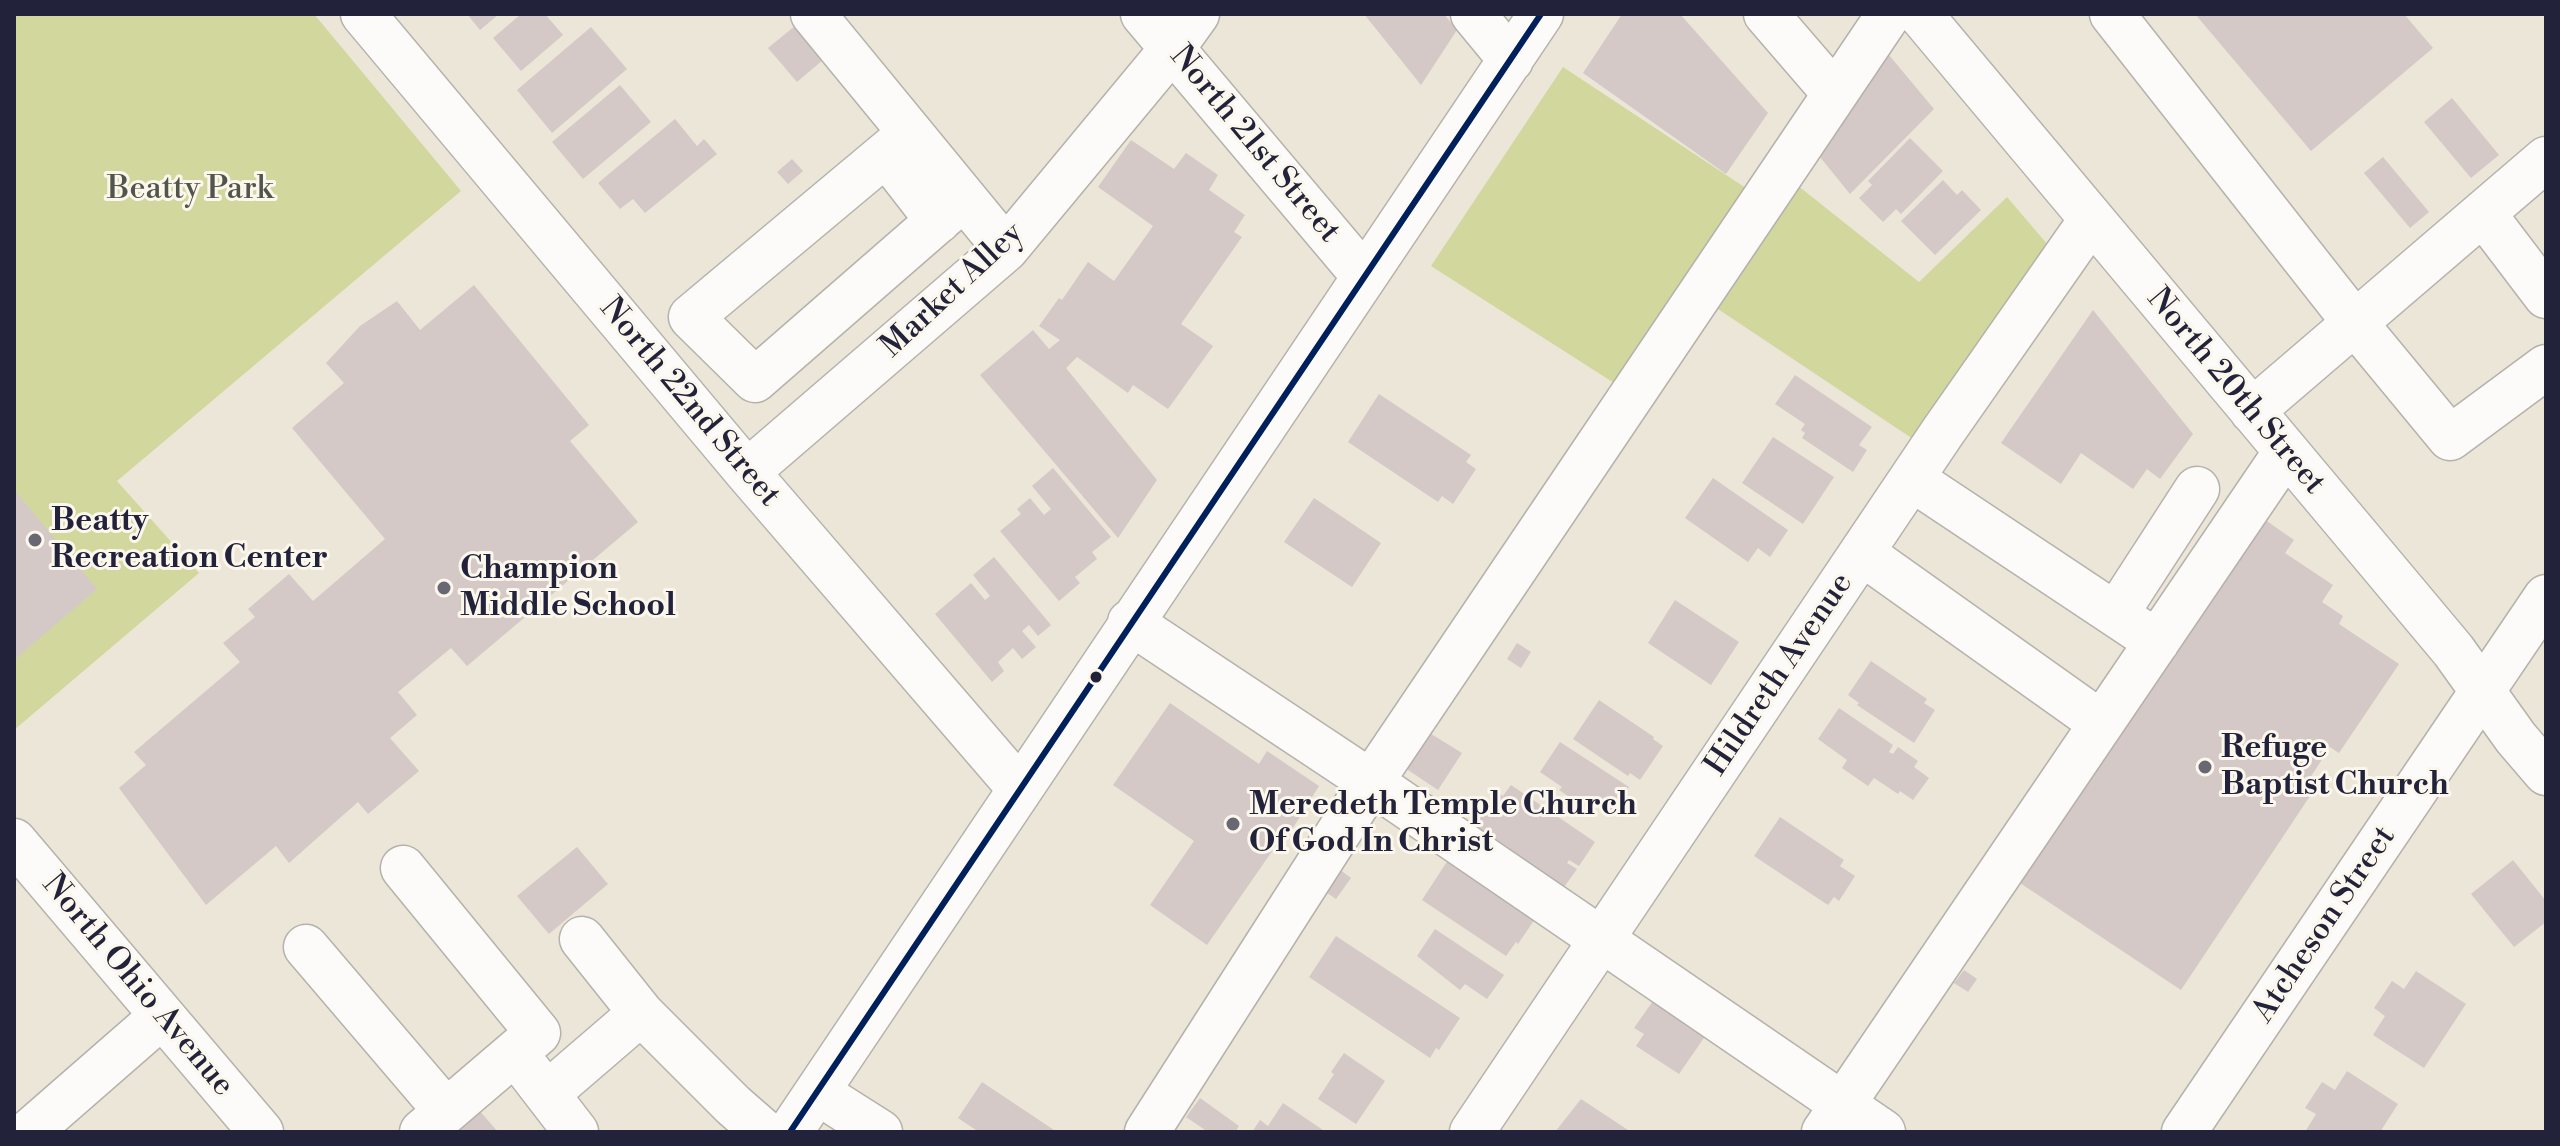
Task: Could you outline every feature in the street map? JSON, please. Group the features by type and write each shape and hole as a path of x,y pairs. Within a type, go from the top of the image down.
{"street":[{"name":"North 22nd Street","path":"363,14 747,472 1020,789"},
{"path":"813,14 898,144 951,210 1006,249"},
{"name":"North 21st Street","path":"1143,14 1364,276"},
{"name":"Market Alley","path":"747,472 1006,249 1172,49 1197,14"},
{"path":"1473,14 1511,60"},
{"path":"790,1132 1541,14"},
{"path":"1766,14 1835,94"},
{"path":"2112,14 2355,323 2450,438 2546,367"},
{"path":"1147,1132 1371,782 1835,94 1916,15"},
{"name":"North 20th Street","path":"1916,15 2453,650 2546,773"},
{"path":"673,384 704,330 898,144"},
{"path":"2252,411 2546,159"},
{"path":"704,330 755,380 951,210"},
{"path":"2483,213 2546,296"},
{"name":"Hildreth Avenue","path":"1472,1132 1912,479 2091,220"},
{"path":"868,282 911,331"},
{"path":"1833,1118 2285,453"},
{"path":"1912,479 2157,642"},
{"path":"2116,614 2197,489"},
{"path":"1862,553 2101,723"},
{"name":"Atcheson Street","path":"2184,1132 2546,597"},
{"path":"1130,622 1601,940 1833,1118 1883,1132"},
{"name":"North Ohio Avenue","path":"14,841 261,1132"},
{"path":"306,947 434,1122 538,1033 403,868"},
{"path":"582,939 641,1013 764,1132"},
{"path":"548,1093 641,1013"},
{"path":"29,1132 162,1016"},
{"path":"513,1053 548,1093 576,1132"},
{"path":"817,1092 880,1132"}],"green space":[{"name":"Beatty Park","path":"14,14 314,14 461,191 117,481 199,573 14,730"},
{"path":"1563,67 1773,206 1792,181 1919,282 2007,197 2048,245 1913,439 1700,297 1636,397 1431,266"}],"building":[{"path":"467,14 499,14 480,30"},
{"path":"521,14 545,14 563,35 521,71 493,38"},
{"path":"1364,14 1444,14 1457,30 1421,85"},
{"path":"1622,14 1680,14 1768,113 1726,174 1583,73"},
{"path":"2195,14 2404,14 2433,48 2311,151"},
{"path":"801,21 830,54 797,82 768,48"},
{"path":"591,27 627,69 552,133 517,90"},
{"path":"1889,55 1934,109 1850,194 1820,157 1880,63"},
{"path":"620,85 651,122 583,179 552,142"},
{"path":"2452,98 2499,155 2471,178 2424,122"},
{"path":"675,119 697,146 704,139 717,154 645,213 633,199 620,209 598,183"},
{"path":"1910,138 1943,171 1901,214 1896,209 1883,222 1859,198 1872,185 1868,181"},
{"path":"1131,140 1174,169 1186,153 1218,175 1209,190 1245,215 1234,232 1242,237 1181,324 1213,346 1168,409 1133,385 1128,393 1077,357 1066,368 1157,480 1118,538 980,375 1033,330 1049,349 1060,340 1039,326 1059,298 1062,300 1088,262 1114,281 1153,226 1098,187"},
{"path":"2383,157 2429,212 2410,228 2364,173"},
{"path":"792,159 803,171 788,184 777,172"},
{"path":"1943,180 1957,195 1962,190 1981,210 1935,255 1901,221"},
{"name":"Champion Middle School","path":"474,285 589,425 570,441 638,522 467,666 451,648 398,692 417,715 390,738 419,771 368,814 358,802 289,863 276,846 206,905 119,788 146,765 134,752 240,662 223,643 255,617 248,609 289,574 313,601 385,539 292,428 344,383 326,363 360,326 397,301 420,330"},
{"path":"2093,310 2193,434 2160,479 2147,469 2133,489 2081,453 2061,484 2001,443"},
{"path":"1795,375 1872,427 1859,445 1867,450 1853,472 1802,438 1805,433 1801,430 1805,424 1775,404"},
{"path":"1379,394 1471,455 1466,462 1476,469 1453,504 1442,496 1438,502 1348,442"},
{"path":"1773,437 1834,477 1803,524 1742,483"},
{"path":"1053,468 1111,537 1092,552 1097,559 1075,577 1080,583 1059,601 1000,531 1021,514 1017,509 1030,498 1044,515 1051,509 1032,486"},
{"path":"1713,478 1788,530 1770,557 1758,548 1748,562 1685,518"},
{"name":"Beatty Recreation Center","path":"14,490 97,589 14,660"},
{"path":"1314,498 1381,543 1352,587 1284,542"},
{"name":"Refuge Baptist Church","path":"2261,517 2294,540 2285,553 2333,585 2322,602 2343,616 2339,624 2399,664 2339,753 2330,747 2308,781 2316,787 2181,990 2017,881"},
{"path":"994,557 1051,625 1038,636 1029,625 1022,631 1036,647 1022,659 1013,648 998,662 1004,671 992,682 935,614 971,583 985,600 990,596 973,575"},
{"path":"1675,600 1739,642 1711,685 1648,643"},
{"path":"1517,643 1531,652 1521,668 1507,659"},
{"path":"1871,661 1927,699 1924,703 1935,710 1914,743 1857,705 1859,703 1848,695"},
{"path":"1599,700 1663,746 1640,780 1630,773 1628,776 1573,739"},
{"name":"Meredeth Temple Church Of God In Christ","path":"1170,703 1259,764 1267,751 1319,786 1288,836 1284,834 1207,945 1150,905 1194,841 1113,785"},
{"path":"1839,708 1893,745 1889,752 1893,754 1898,747 1918,761 1914,767 1929,778 1913,800 1874,778 1868,786 1842,768 1847,760 1818,739"},
{"path":"1428,732 1462,753 1438,790 1405,768"},
{"path":"1560,742 1629,787 1612,813 1591,799 1586,808 1559,790 1562,787 1540,772"},
{"path":"1511,785 1595,842 1579,866 1569,860 1567,863 1577,869 1562,890 1472,828 1496,791 1503,796"},
{"path":"1780,817 1844,860 1840,866 1855,876 1839,901 1834,897 1828,905 1754,856"},
{"path":"577,847 608,884 549,934 517,896"},
{"path":"1450,857 1537,916 1506,956 1422,900"},
{"path":"2513,860 2546,901 2546,922 2514,947 2471,894"},
{"path":"1339,869 1351,878 1336,899 1323,890"},
{"path":"1435,929 1504,975 1487,999 1465,984 1460,990 1417,956"},
{"path":"1336,936 1460,1018 1430,1058 1309,977"},
{"path":"1964,970 1977,979 1968,992 1954,983"},
{"path":"2416,971 2466,1004 2424,1068 2373,1035 2385,1016 2374,1008 2392,981 2404,989"},
{"path":"1653,1001 1708,1032 1679,1074 1636,1046 1644,1034 1634,1028"},
{"path":"1344,1053 1385,1081 1356,1124 1318,1099"},
{"path":"2347,1071 2398,1104 2380,1132 2305,1132 2316,1114 2305,1108 2322,1082 2335,1090"},
{"path":"982,1082 1057,1132 979,1132 958,1118"},
{"path":"1200,1098 1239,1126 1235,1132 1208,1132 1186,1117"},
{"path":"1581,1099 1631,1132 1555,1132"},
{"path":"1283,1103 1326,1132 1252,1132 1260,1120 1268,1126"},
{"path":"478,1109 498,1132 450,1132"}],"transit line":[{"path":"790,1132 1541,14"}],"place":[{"name":"Beatty Recreation Center","path":"35,540"},
{"name":"Champion Middle School","path":"444,588"},
{"name":"Refuge Baptist Church","path":"2205,767"},
{"name":"Meredeth Temple Church Of God In Christ","path":"1233,824"}]}
